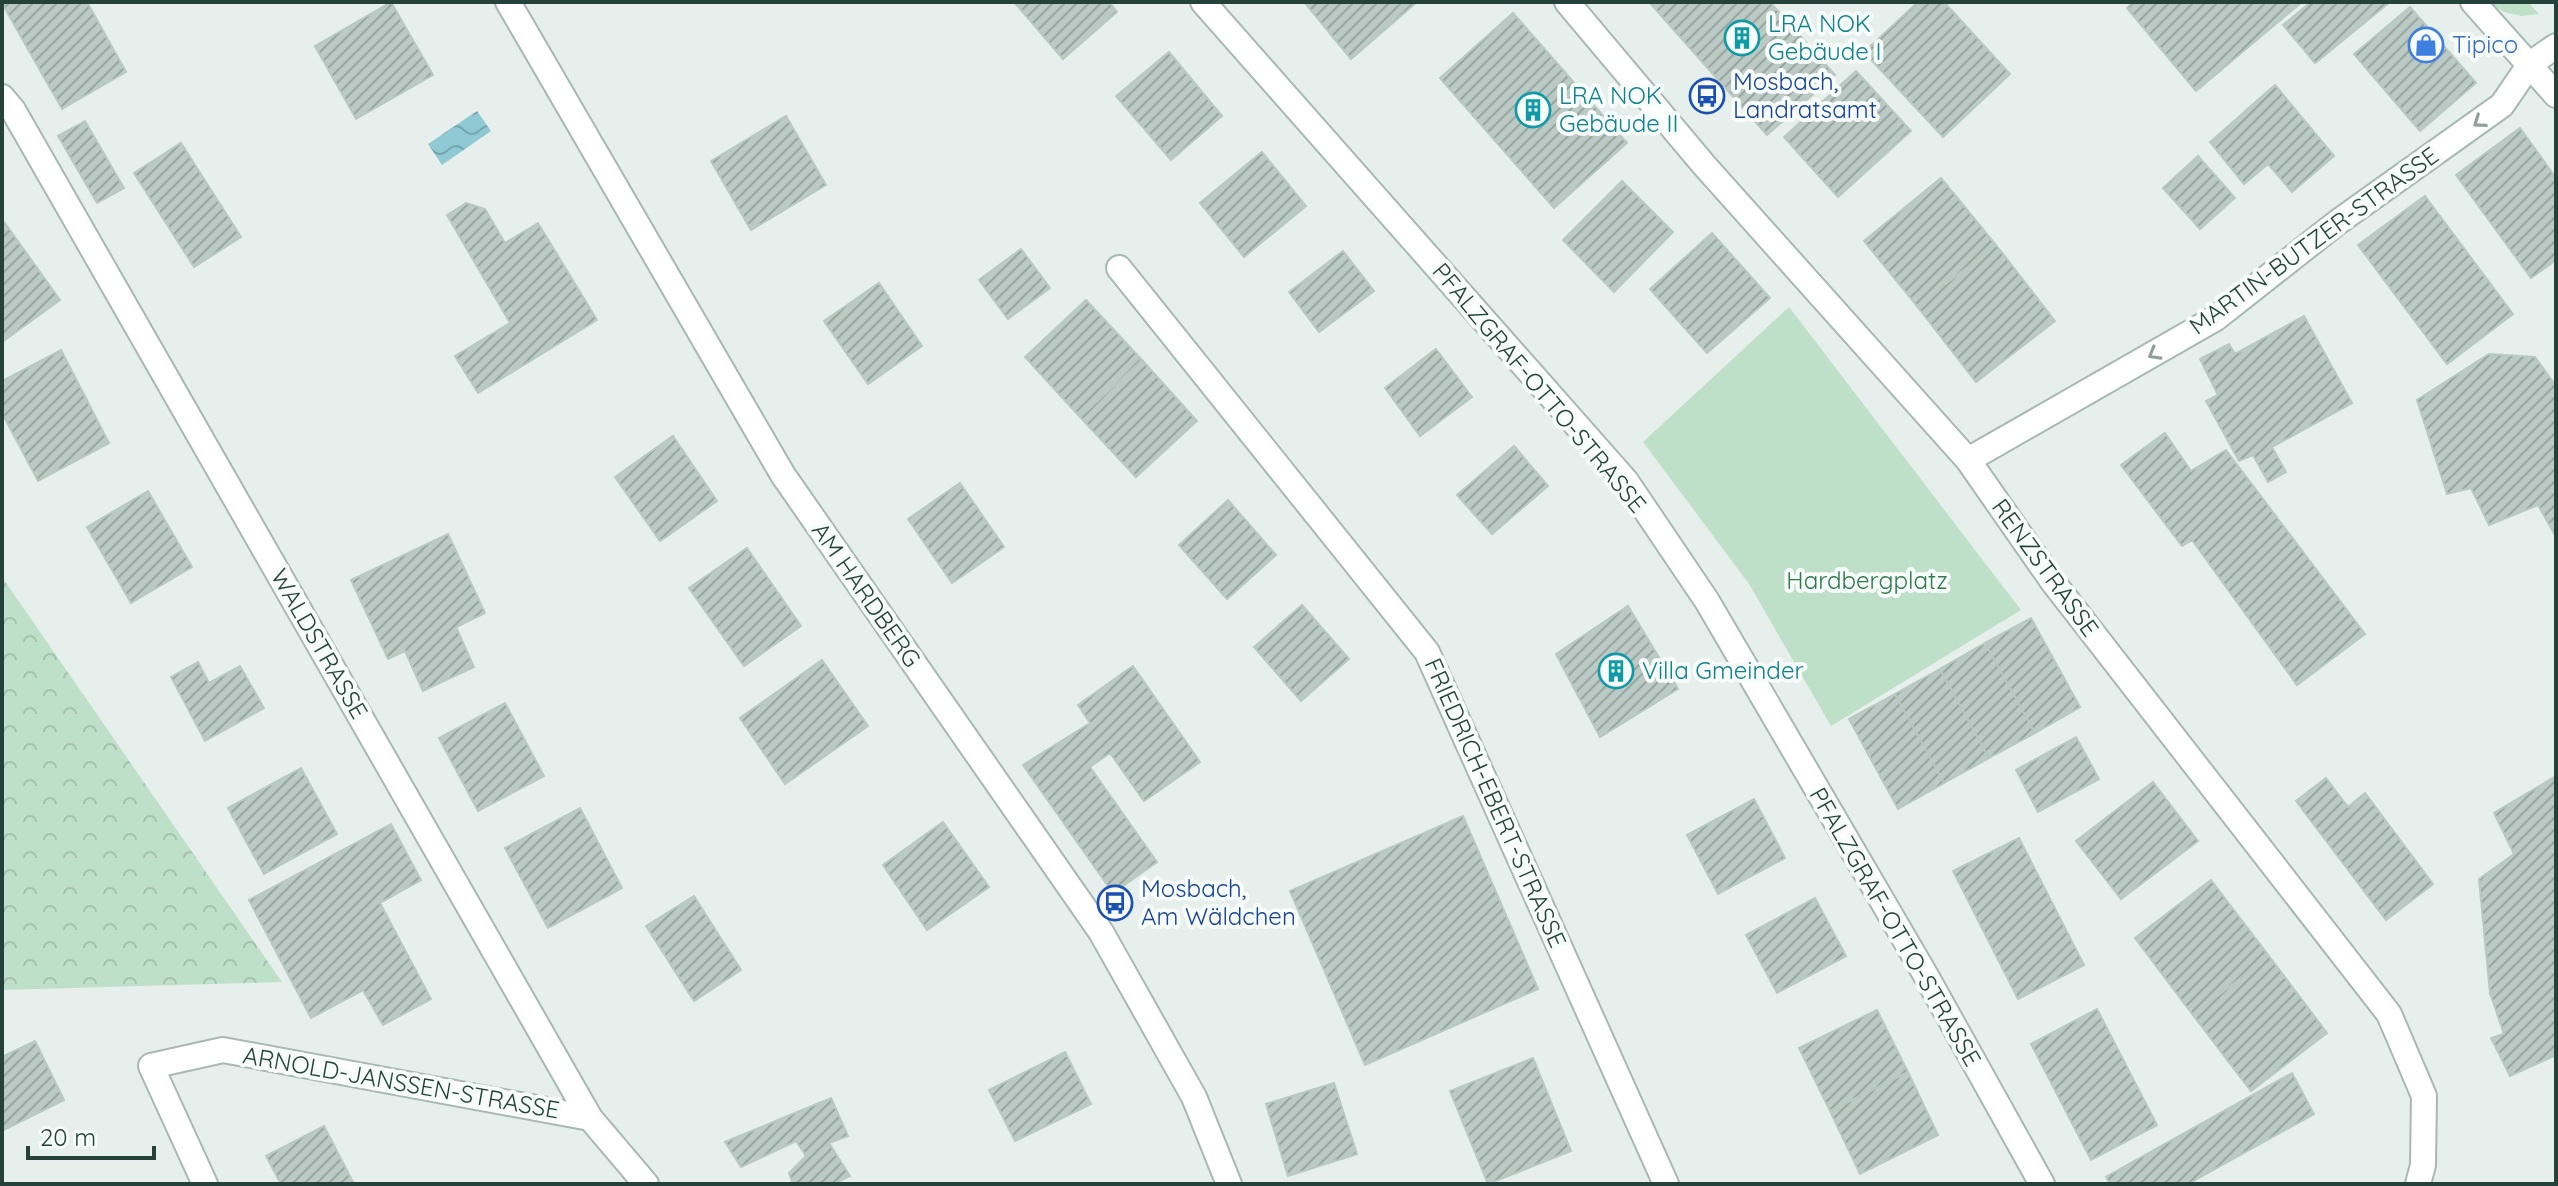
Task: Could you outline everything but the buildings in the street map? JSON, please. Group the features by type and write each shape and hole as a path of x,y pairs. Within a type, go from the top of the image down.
{"street":[{"name":"AM HARDBERG","path":"508,2 783,475 1101,932 1194,1097 1229,1184"},
{"name":"PFALZGRAF-OTTO-STRASSE","path":"1203,2 1626,481 1707,601 1925,974 2042,1184"},
{"name":"RENZSTRASSE","path":"1567,2 1704,165 1968,460 2053,582 2389,1014 2424,1096 2423,1165 2418,1184"},
{"path":"2473,2 2556,95"},
{"name":"MARTIN-BUTZER-STRASSE","path":"1968,460 2216,318 2338,222 2502,105 2530,64 2556,46"},
{"name":"WALDSTRASSE","path":"2,97 21,124 590,1118 646,1184"},
{"name":"FRIEDRICH-EBERT-STRASSE","path":"1119,268 1427,652 1666,1184"},
{"name":"ARNOLD-JANSSEN-STRASSE","path":"205,1184 151,1066 223,1050 590,1118"}],"green space":[{"path":"2494,2 2528,2 2539,14 2521,16 2504,12 2493,5"},
{"name":"Hardbergplatz","path":"1789,307 2021,610 1831,726 1749,584 1643,442"},
{"path":"2,577 282,982 2,990"}],"water":[{"path":"477,111 491,131 442,165 428,144"}],"place":[{"name":"LRA NOK Gebäude I","path":"1742,38"},
{"name":"Tipico","path":"2426,45"},
{"name":"Mosbach, Landratsamt","path":"1707,96"},
{"name":"LRA NOK Gebäude II","path":"1533,110"},
{"name":"Villa Gmeinder","path":"1616,671"},
{"name":"Mosbach, Am Wäldchen","path":"1115,903"}]}
